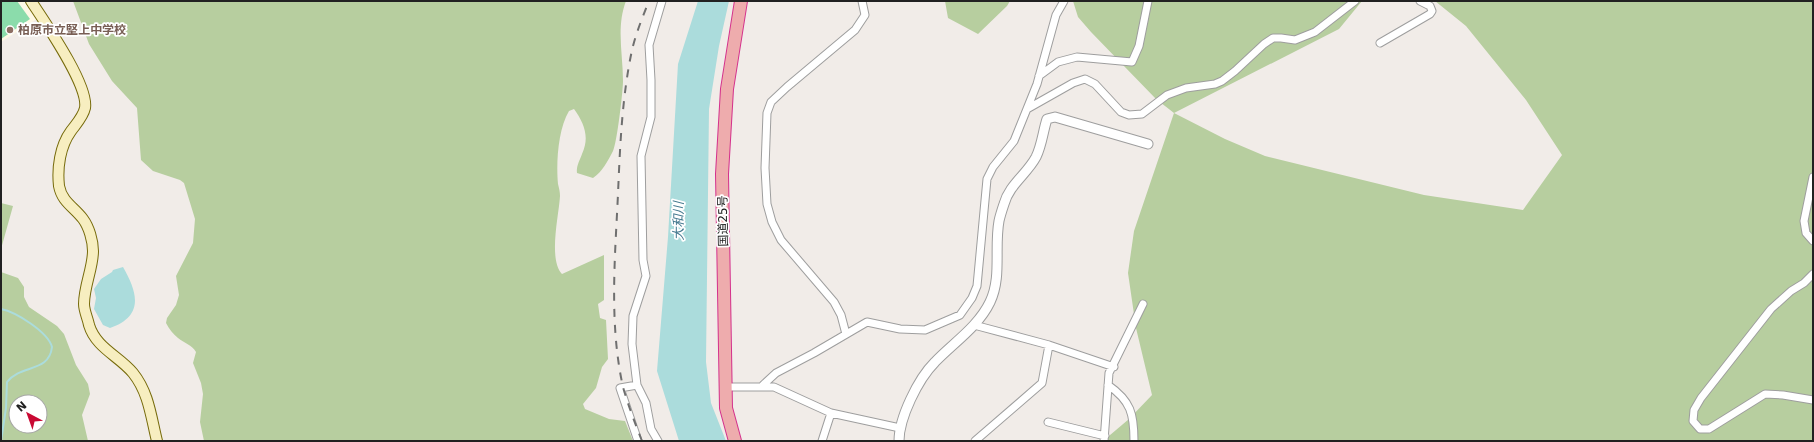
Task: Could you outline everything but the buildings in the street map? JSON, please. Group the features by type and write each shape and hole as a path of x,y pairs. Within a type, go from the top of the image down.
{"highway":[{"name":"国道25号","path":"732,440 726,408 725,387 722,174 727,89 741,1"}],"main road":[{"path":"31,1 74,71 84,97 85,107 82,116 70,132 63,146 59,163 58,180 65,202 83,219 88,228 93,250 84,305 90,327 98,342 133,373 145,392 157,441"}],"street":[{"path":"658,441 652,429 646,403 637,385 632,344 633,316 646,276 643,260 641,156 651,118 649,45 662,1"},
{"path":"846,334 841,315 834,302 781,240 772,222 767,204 765,168 767,113 771,102 855,30 865,14 862,1"},
{"path":"763,385 772,375 814,353 867,322 900,329 925,330 960,315 972,298 977,286 987,179 993,167 1014,141 1039,76 1056,15 1064,1"},
{"path":"1039,76 1058,62 1077,57 1092,57 1132,62 1139,46 1148,1"},
{"path":"1027,109 1073,83 1085,79 1095,84 1121,112 1129,114 1142,114 1167,95 1186,88 1215,84 1222,81 1235,72 1272,38 1295,40 1315,32 1354,1"},
{"path":"1380,44 1430,14 1432,11 1430,6 1420,1"},
{"path":"899,441 900,428 917,388 934,363 974,325 990,302 995,288 998,266 999,222 1004,202 1011,188 1030,166 1036,156 1047,119 1055,117 1148,144"},
{"path":"1813,177 1804,221 1806,234 1813,241"},
{"path":"1813,274 1771,309 1701,398 1694,410 1693,421 1700,430 1709,429 1765,394 1783,395 1813,400"},
{"path":"1048,422 1104,439 1109,374 1143,304"},
{"path":"974,325 1049,345 1114,366"},
{"path":"975,441 1042,383 1049,345"},
{"path":"637,385 620,388 638,441"},
{"path":"725,387 763,385 774,386 831,413 900,428"},
{"path":"1108,385 1120,393 1128,404 1133,417 1134,441"},
{"path":"822,441 831,413"}],"shaded area":[{"name":"柏原市立堅上中学校","path":"1,1 27,1 37,19 1,42"}],"green space":[{"name":"柏原市立堅上中学校","path":"1,1 17,1 30,19 1,39"},
{"path":"73,1 626,1 621,21 623,87 615,146 604,166 593,178 577,173 578,165 586,142 586,136 578,114 574,109 569,111 565,118 560,136 557,176 560,196 555,248 558,267 562,274 604,255 604,300 598,304 600,318 606,320 608,359 602,367 596,388 583,404 585,409 609,419 625,421 633,441 204,441 200,422 203,394 201,383 193,363 196,352 174,335 166,323 167,318 176,305 179,295 176,276 193,243 195,219 184,183 180,180 153,171 141,160 137,108 112,81 89,44"},
{"path":"945,1 1010,1 1007,6 978,34 948,18"},
{"path":"1073,1 1362,1 1339,29 1174,113 1156,99 1091,32 1078,17"},
{"path":"1435,1 1813,1 1813,441 1103,441 1129,419 1152,395 1136,328 1128,273 1134,231 1174,113 1225,139 1265,156 1424,195 1523,210 1562,155 1526,100 1466,26"},
{"path":"1,203 13,206 1,249"},
{"path":"1,272 18,278 24,287 24,297 29,307 57,326 64,334 76,365 88,384 90,394 82,415 88,441 1,441"}],"water":[{"name":"大和川","path":"698,1 729,1 719,46 709,109 706,362 711,403 726,441 679,441 657,371 668,237 678,64"},
{"path":"123,267 132,286 135,303 133,310 128,317 121,323 110,328 103,325 94,309 96,298 94,289 101,279 113,270"}],"waterway":[{"path":"1,309 23,318 38,329 49,341 52,347 50,355 46,361 13,376 7,382 6,408 1,441"}],"railway":[{"path":"642,441 623,387 616,339 614,291 624,104 632,50 649,1"}],"place":[{"name":"柏原市立堅上中学校","path":"10,30"}]}
